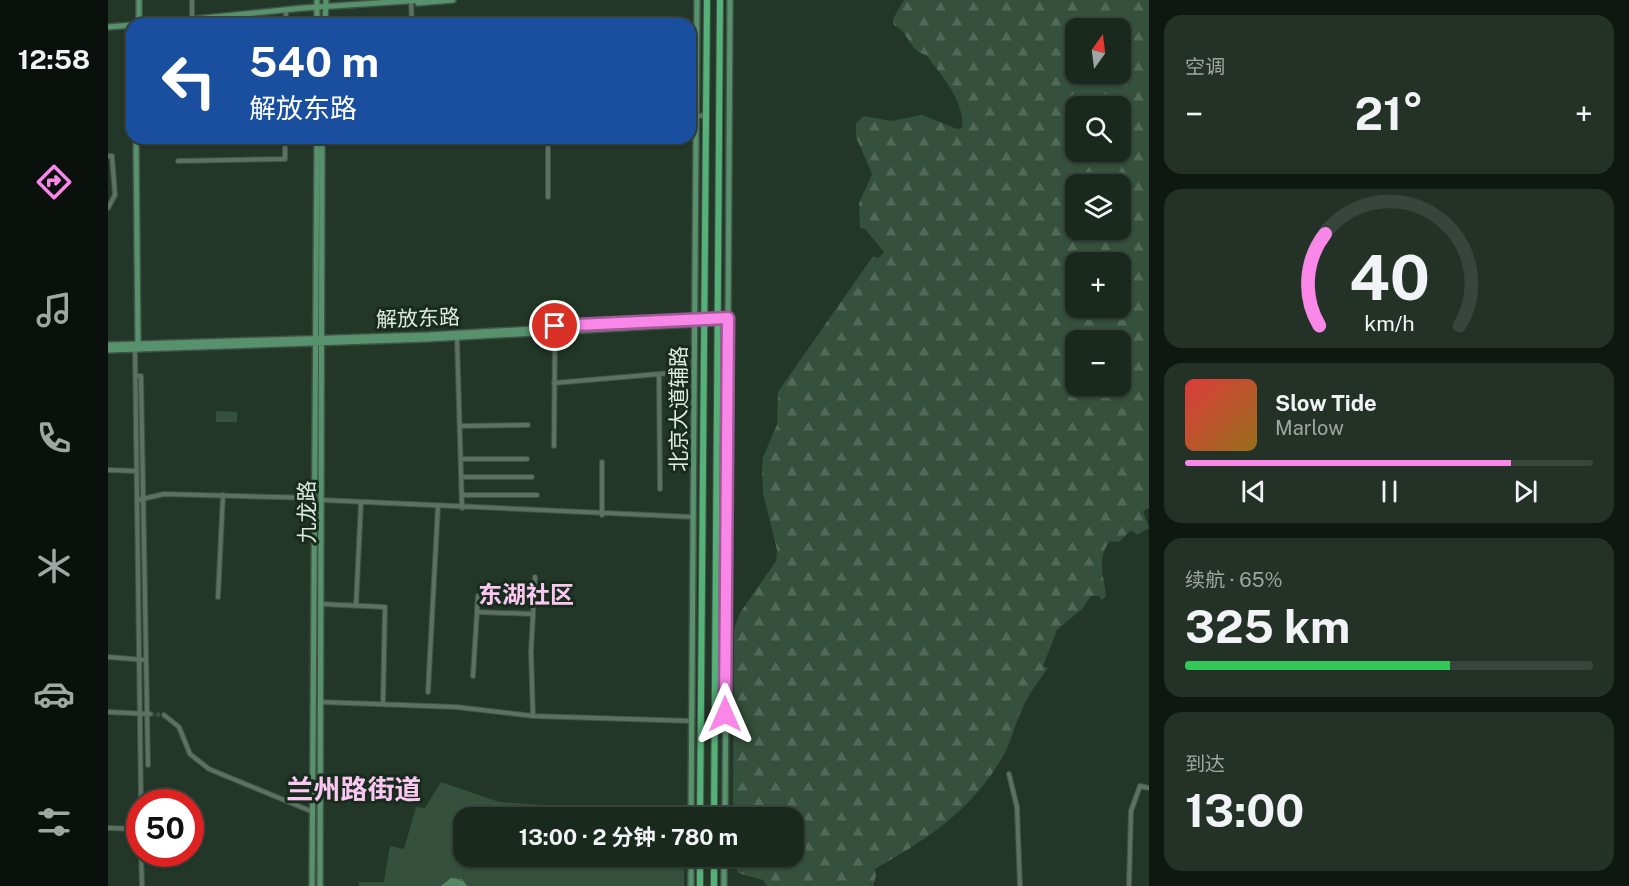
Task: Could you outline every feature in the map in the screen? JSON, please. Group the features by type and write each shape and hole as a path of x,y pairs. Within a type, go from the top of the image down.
{"main road":[{"path":"138,0 138,18"},
{"path":"317,18 318,0"},
{"path":"325,18 326,0"},
{"path":"411,2 422,0"},
{"path":"234,18 360,4 453,0"},
{"name":"北京大道辅路","path":"696,0 696,18"},
{"path":"700,807 707,0"},
{"path":"714,807 720,0"},
{"path":"725,807 730,0"},
{"path":"108,29 126,27"},
{"path":"137,144 138,346"},
{"name":"九龙路","path":"317,144 322,500 320,886"},
{"name":"九龙路","path":"312,886 314,498 322,144"},
{"name":"北京大道辅路","path":"691,807 693,144"},
{"name":"解放东路","path":"108,348 457,335 728,320"},
{"path":"691,867 691,886"},
{"path":"700,867 700,886"},
{"path":"714,867 714,886"},
{"path":"724,867 724,886"}],"street":[{"path":"190,18 192,0"},
{"path":"411,2 412,18"},
{"path":"286,12 286,18"},
{"path":"696,116 706,115"},
{"path":"178,161 285,159 285,144"},
{"path":"548,144 548,197"},
{"path":"108,156 112,156 115,195 108,208"},
{"path":"554,446 555,328"},
{"path":"457,335 462,508"},
{"path":"138,346 135,376 141,789"},
{"path":"554,383 659,376 694,371"},
{"path":"135,376 141,376 149,714 148,765"},
{"path":"659,376 660,489"},
{"path":"460,426 528,425"},
{"path":"461,459 527,459"},
{"path":"602,462 602,515"},
{"path":"108,470 136,471"},
{"path":"461,477 532,477"},
{"path":"138,500 164,494 314,498"},
{"path":"218,597 223,495"},
{"path":"462,495 537,495"},
{"path":"322,500 602,515 693,517"},
{"path":"356,606 361,502"},
{"path":"429,692 438,506"},
{"path":"533,716 535,577"},
{"path":"473,676 478,596"},
{"path":"321,604 385,607 383,703"},
{"path":"477,612 534,614"},
{"path":"108,657 146,660"},
{"path":"321,702 456,707 533,716 692,721"},
{"path":"108,712 149,714"},
{"path":"164,715 179,727 190,754 209,769 313,812"},
{"path":"1009,774 1017,807 1020,886"},
{"path":"1129,886 1131,811 1140,786 1149,788"},
{"path":"108,828 126,829"},
{"path":"141,867 142,886"}],"green space":[{"path":"904,0 1149,0 1149,508 1143,511 1149,528 1137,535 1131,530 1119,542 1110,541 1102,561 1106,596 1102,600 1099,596 1091,596 1082,609 1057,630 1043,666 1048,668 1024,705 1005,752 976,794 961,809 930,835 875,869 876,876 873,886 767,886 763,880 738,873 736,867 804,867 804,807 733,807 734,629 740,613 776,561 777,550 763,493 762,469 763,457 777,425 778,392 873,256 878,258 884,252 865,229 860,228 859,203 872,174 856,137 856,123 864,116 891,121 922,115 957,129 962,128 960,109 951,89 926,55 916,50 903,32 894,25 893,19"},
{"path":"216,411 237,412 237,422 216,422"},
{"path":"441,782 499,802 572,807 453,807 453,867 684,867 684,886 359,886 359,882 384,882 390,846 404,849 416,807 425,808"}],"water":[{"path":"451,878 462,879 467,886 441,886"}],"tunnel":[{"path":"150,714 164,715"}],"district":[{"name":"东湖社区","path":"526,594"},
{"name":"兰州路街道","path":"354,789"}],"route":[{"path":"555,326 649,324 728,318 725,714"}]}
